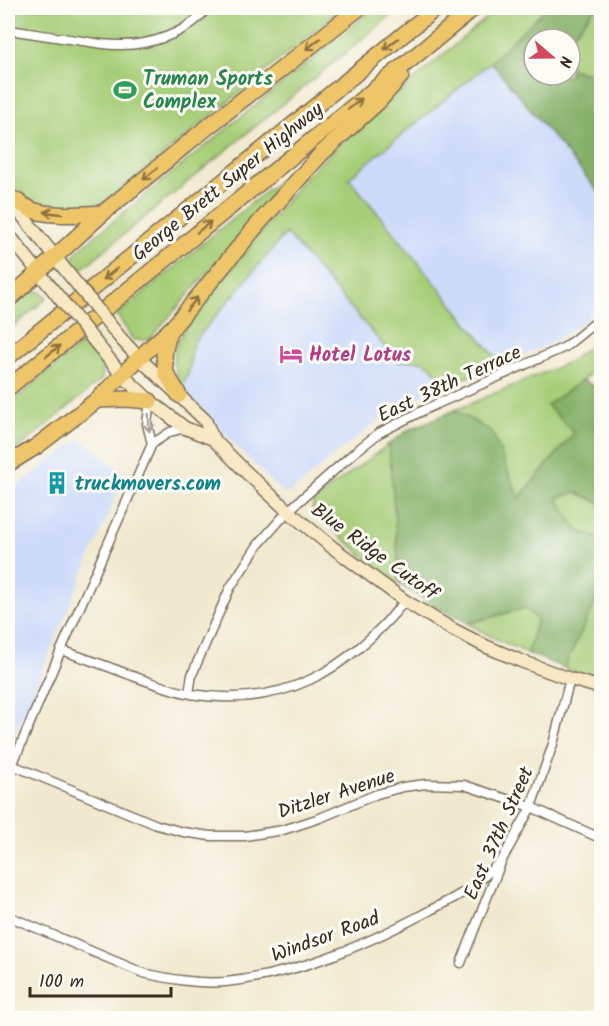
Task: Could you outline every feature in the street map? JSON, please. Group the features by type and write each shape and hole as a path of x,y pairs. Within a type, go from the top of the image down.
{"highway":[{"path":"8,300 103,213 195,137 359,8"},
{"name":"George Brett Super Highway","path":"8,357 436,8"},
{"name":"George Brett Super Highway","path":"8,388 474,8"},
{"path":"8,464 37,446 97,400 169,331 258,224 314,162 378,102 428,45"},
{"path":"8,197 34,210 56,214 103,213"},
{"path":"169,331 164,356 166,373 179,395"},
{"path":"97,400 150,401"}],"main road":[{"name":"Blue Ridge Cutoff","path":"8,197 122,340 205,420 213,439 288,511 405,601 450,628 521,661 602,688"},
{"name":"Blue Ridge Cutoff","path":"8,234 122,375 184,428 213,439"}],"street":[{"path":"8,30 108,45 128,45 155,40 177,32 193,22 207,8"},
{"name":"East 38th Terrace","path":"189,693 192,675 230,588 258,545 288,511 380,433 428,408 565,346 602,316"},
{"path":"150,401 147,424 152,444"},
{"path":"8,775 152,444 170,432 184,428"},
{"path":"61,650 159,686 189,693 217,697 279,692 300,685 331,669 356,652 381,629 405,601"},
{"name":"East 37th Street","path":"461,963 502,860 531,807 553,744 570,679"},
{"name":"Ditzler Avenue","path":"12,765 157,825 210,836 245,836 283,830 320,818 377,794 426,784 464,785 531,807 602,839"},
{"name":"Windsor Road","path":"8,916 143,973 167,979 223,982 294,969 403,925 475,885 502,860"}],"shaded area":[{"path":"491,62 601,195 601,301 584,322 549,344 502,365 349,178"},
{"path":"286,233 398,362 414,359 431,364 444,385 392,410 291,493 282,493 181,388 189,372 193,343"},
{"path":"81,438 125,475 8,751 8,493"}],"green space":[{"name":"Truman Sports Complex","path":"8,8 343,8 108,200 91,209 45,207 27,198 8,178"},
{"path":"374,8 400,8 79,271 72,260 77,251"},
{"path":"498,8 546,8 527,27 522,27 522,32 491,62 349,178 502,365 444,385 435,371 426,363 415,360 398,362 286,233 193,343 189,372 181,388 173,362 176,344 189,323 306,176 363,123"},
{"path":"546,8 595,8 579,27 527,27"},
{"path":"595,8 601,8 601,70 582,73 582,27 579,27"},
{"path":"522,32 522,87 582,87 582,73 601,70 601,195 491,62"},
{"path":"300,166 149,340 133,340 117,315 272,186"},
{"path":"31,289 41,292 47,298 8,331 8,309"},
{"path":"601,336 601,370 597,369 548,405 574,433 519,499 492,432 455,410 569,362"},
{"path":"83,343 102,365 102,379 23,445 8,454 8,405"},
{"path":"583,380 601,391 601,503 576,492 557,498 577,530 601,540 601,600 597,599 564,668 527,653 537,620 525,608 468,623 438,608 400,584 389,444 408,430 455,410 492,432 519,498 574,433 547,405"},
{"path":"389,444 400,584 375,566 312,512 313,501"},
{"path":"576,492 601,503 601,540 577,530 557,498"},
{"path":"597,598 601,600 601,680 564,668"},
{"path":"525,608 538,620 527,653 468,624"}],"place":[{"name":"Truman Sports Complex","path":"125,90"},
{"name":"Hotel Lotus","path":"291,354"},
{"name":"truckmovers.com","path":"57,483"}]}
